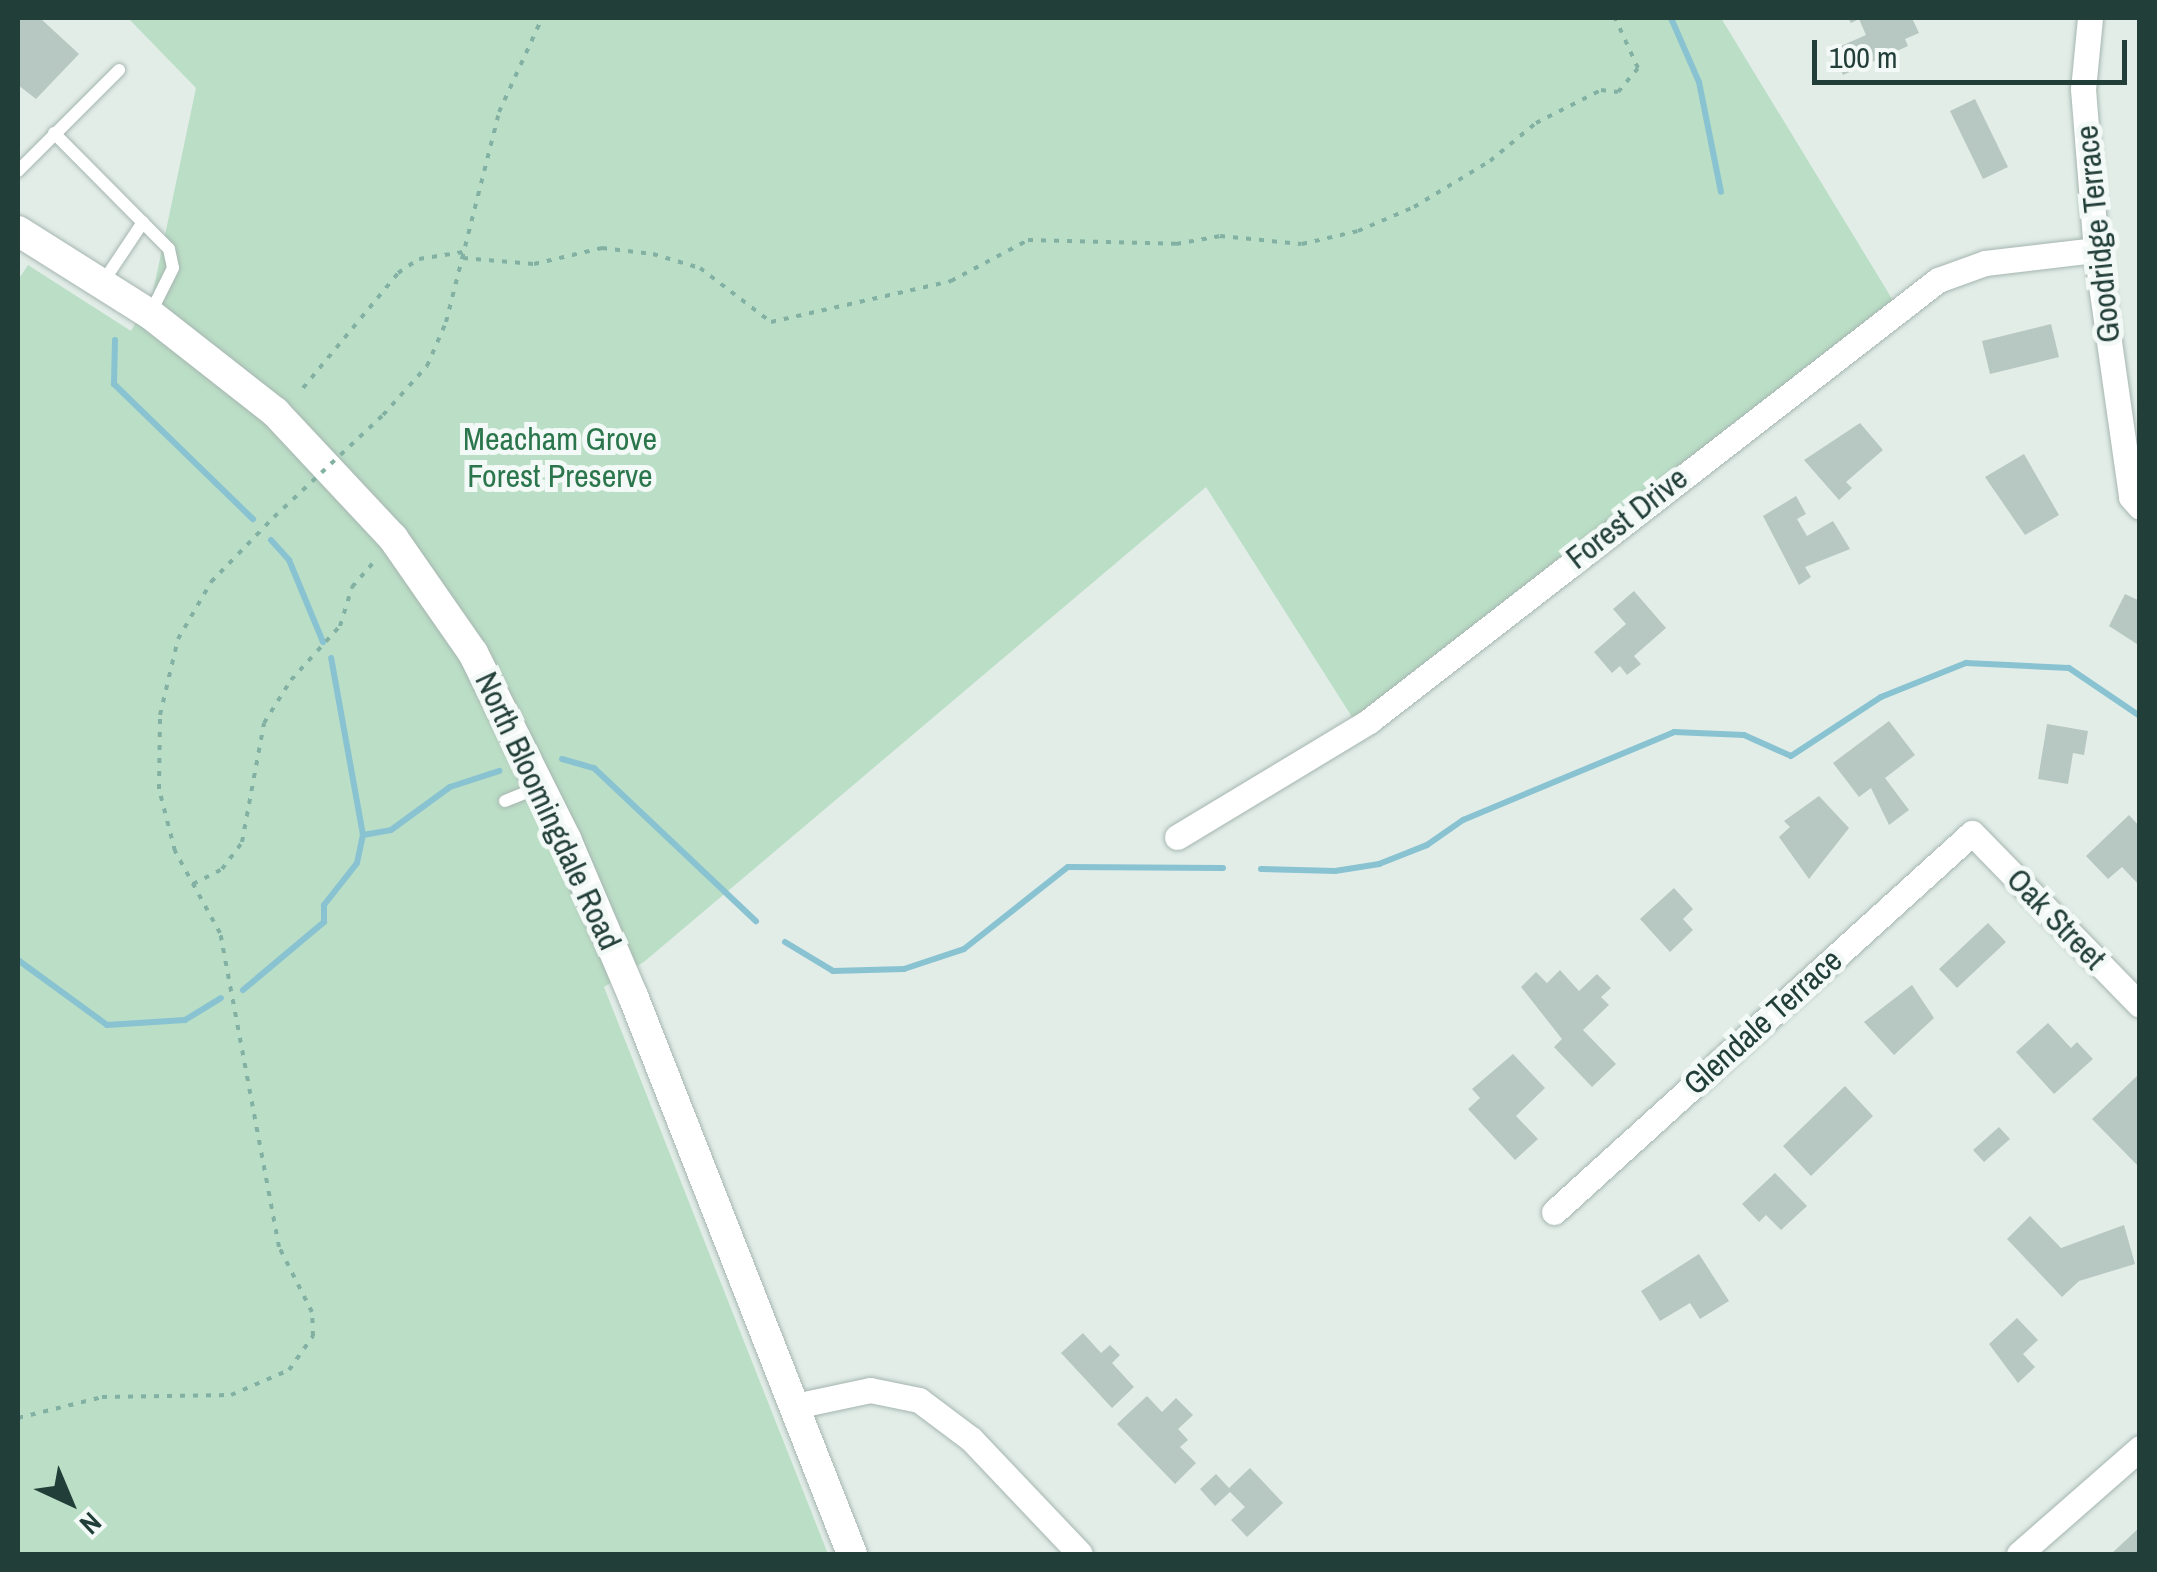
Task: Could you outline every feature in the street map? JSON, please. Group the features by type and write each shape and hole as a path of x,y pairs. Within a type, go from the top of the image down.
{"main road":[{"name":"North Bloomingdale Road","path":"18,231 150,314 275,412 394,538 473,653 541,786 633,996 852,1554"}],"street":[{"name":"Goodridge Terrace","path":"2090,18 2083,89 2096,250 2131,497 2140,507"},
{"name":"Forest Drive","path":"1177,837 1369,721 1938,280 1985,263 2096,250"},
{"name":"Oak Street","path":"1972,833 2140,1005"},
{"name":"Glendale Terrace","path":"1554,1212 1972,833"},
{"path":"795,1406 870,1390 919,1400 970,1439 1080,1554"},
{"path":"2019,1554 2140,1448"}],"lane":[{"path":"19,166 119,70"},
{"path":"54,134 169,249 174,268 150,314"},
{"path":"102,284 144,222"},
{"path":"504,801 541,786"}],"path":[{"path":"18,1418 102,1397 231,1394 289,1370 313,1336 312,1312 280,1247 220,933 175,851 158,790 160,715 178,638 211,582 427,366 463,255 498,112 542,18"},
{"path":"302,388 398,273 419,259 463,255 534,264 602,248 653,254 700,268 771,322 951,281 1028,240 1176,244 1257,237 1302,244 1358,232 1414,208 1490,161 1536,123 1602,90 1618,92 1638,68 1615,18"},
{"path":"194,884 222,868 242,842 264,723 290,680 340,626 352,588 376,560"}],"green space":[{"name":"Meacham Grove Forest Preserve","path":"128,18 1721,18 1897,307 1359,728 1206,487 645,961 604,987 828,1554 18,1554 18,280 28,265 131,331 153,292 196,88"}],"building":[{"path":"18,18 40,18 79,54 36,99 18,85"},
{"path":"1848,18 1912,18 1919,33 1905,39 1908,46 1843,75 1832,50 1866,35 1859,19 1851,23"},
{"path":"1975,99 2008,167 1983,179 1950,111"},
{"path":"2051,324 2059,357 1990,374 1982,341"},
{"path":"1860,423 1883,450 1846,482 1852,488 1839,500 1804,460"},
{"path":"2024,454 2059,515 2025,535 1985,477"},
{"path":"1796,496 1806,514 1797,519 1807,536 1833,521 1850,549 1805,567 1811,577 1799,585 1763,516"},
{"path":"1634,591 1666,628 1634,656 1641,664 1627,675 1620,666 1612,673 1594,652 1626,624 1613,609"},
{"path":"2125,594 2140,601 2140,646 2109,626"},
{"path":"1889,721 1915,755 1885,778 1909,810 1889,825 1871,788 1859,797 1833,763"},
{"path":"2047,724 2088,731 2084,755 2073,753 2068,784 2038,779"},
{"path":"1819,796 1849,828 1809,879 1779,837 1790,827 1784,821"},
{"path":"2129,815 2140,827 2140,886 2122,867 2108,879 2086,856"},
{"path":"1674,888 1693,909 1683,919 1693,930 1670,952 1640,919"},
{"path":"1988,923 2006,942 1957,988 1939,969"},
{"path":"1560,970 1579,991 1597,974 1611,988 1601,997 1609,1005 1583,1030 1616,1064 1592,1087 1554,1047 1562,1039 1521,987 1536,972 1547,983"},
{"path":"1912,985 1934,1018 1894,1055 1864,1022"},
{"path":"2048,1023 2071,1048 2077,1042 2093,1059 2054,1094 2016,1052"},
{"path":"1513,1054 1545,1088 1516,1116 1538,1139 1515,1160 1468,1109 1480,1098 1472,1089"},
{"path":"2140,1077 2140,1168 2092,1119"},
{"path":"1845,1086 1873,1116 1811,1176 1783,1146"},
{"path":"1999,1127 2010,1139 1984,1162 1973,1150"},
{"path":"1775,1173 1807,1206 1781,1230 1766,1215 1759,1222 1742,1204"},
{"path":"2030,1216 2061,1248 2124,1225 2135,1264 2079,1281 2062,1297 2007,1239"},
{"path":"1699,1254 1729,1301 1700,1319 1690,1303 1660,1321 1641,1291"},
{"path":"2017,1318 2038,1340 2023,1354 2035,1367 2018,1383 1989,1344"},
{"path":"1083,1333 1101,1353 1110,1345 1120,1355 1112,1363 1134,1387 1112,1408 1061,1353"},
{"path":"1147,1396 1162,1412 1176,1398 1193,1415 1178,1429 1188,1440 1180,1447 1196,1463 1175,1484 1117,1424"},
{"path":"1250,1468 1283,1503 1247,1537 1231,1520 1245,1507 1230,1492 1215,1506 1200,1489 1216,1474 1229,1488"},
{"path":"2140,1527 2140,1554 2111,1554"}],"waterway":[{"path":"1671,18 1699,82 1721,192"},
{"path":"115,340 114,384 253,519"},
{"path":"271,540 289,560 323,642"},
{"path":"243,990 324,922 324,905 357,863 363,835 331,658"},
{"path":"1261,869 1335,871 1379,864 1427,845 1463,820 1674,732 1744,735 1791,756 1881,697 1966,663 2069,668 2140,716"},
{"path":"562,759 594,768 756,921"},
{"path":"363,835 391,830 450,787 499,771"},
{"path":"785,942 833,971 904,969 964,949 1068,867 1223,868"},
{"path":"18,960 107,1025 185,1020 221,998"}]}
